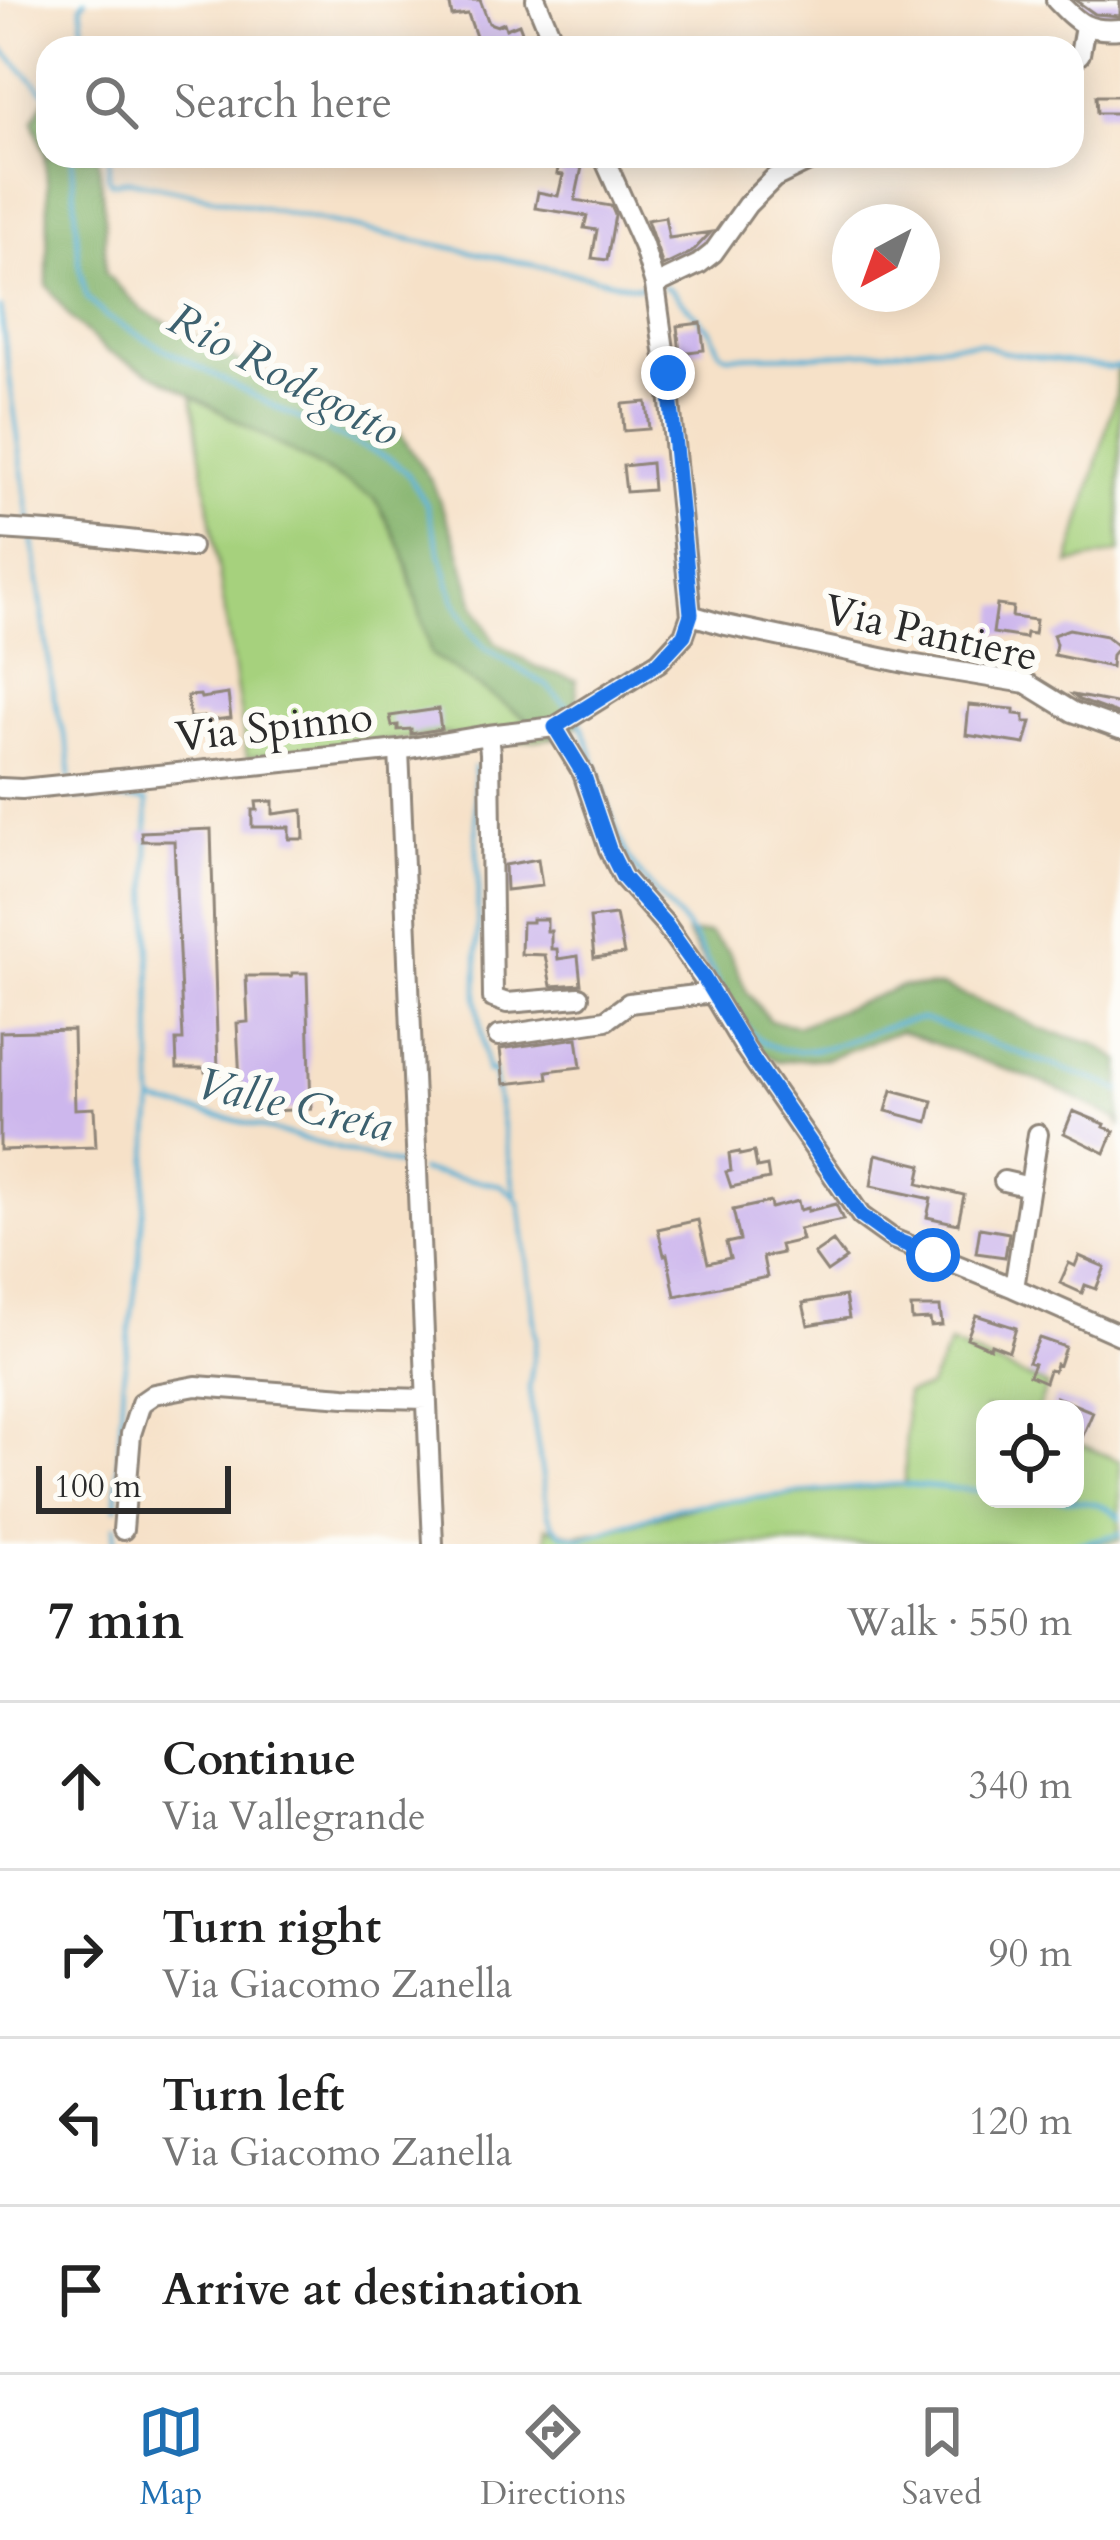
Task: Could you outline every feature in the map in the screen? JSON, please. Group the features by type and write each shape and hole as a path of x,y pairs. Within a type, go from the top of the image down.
{"street":[{"path":"536,0 551,36"},
{"path":"1056,0 1085,26 1120,29"},
{"path":"1083,36 1085,26"},
{"path":"608,168 656,285 691,614 684,635 659,662 555,727 583,773 623,877 665,924 861,1216 893,1239 1120,1335"},
{"path":"656,285 713,254 747,205 774,178 794,168"},
{"path":"0,529 191,547"},
{"name":"Via Pantiere","path":"691,614 910,664 1026,683 1073,712 1120,729"},
{"path":"684,635 721,623"},
{"name":"Via Spinno","path":"0,788 399,750 555,727"},
{"path":"488,734 493,998 507,1003 579,997"},
{"path":"399,750 434,1544"},
{"path":"498,1036 606,1020 629,1003 713,993"},
{"path":"1014,1288 1038,1134"},
{"path":"1004,1181 1030,1187"},
{"path":"123,1529 131,1434 141,1403 154,1394 196,1386 427,1400"}],"green space":[{"path":"46,168 99,168 105,273 143,311 290,393 398,431 432,482 475,606 495,643 538,668 576,680 578,726 554,738 431,654 403,551 375,498 106,351 69,316 47,285"},
{"path":"1120,370 1120,552 1069,564 1116,394 1116,372"},
{"path":"192,396 375,498 403,551 431,654 554,738 489,745 446,734 247,757"},
{"path":"709,933 729,952 747,992 770,1021 799,1026 902,986 943,987 1040,1029 1095,1044 1120,1060 1120,1124 1049,1085 900,1031 828,1058 778,1061 754,1047 687,934"},
{"path":"950,1344 1047,1386 1042,1400 976,1400 976,1508 1084,1508 1084,1446 1120,1461 1120,1540 1095,1544 547,1544 546,1527 574,1535 711,1502 905,1485 906,1393 928,1388"}],"building":[{"path":"449,0 480,0 489,23 504,23 506,29 519,24 524,36 476,36 468,14 452,16"},
{"path":"1075,0 1120,0 1120,16 1095,14"},
{"path":"1096,96 1120,96 1120,113 1097,113"},
{"path":"558,168 582,168 575,200 611,206 615,215 607,260 592,258 597,230 584,228 587,216 535,208 538,192 558,196 563,175 557,174"},
{"path":"665,217 669,238 711,232 692,252 663,266 647,220"},
{"path":"701,323 704,350 680,353 677,326"},
{"path":"646,402 649,429 624,431 622,404"},
{"path":"651,463 653,490 626,492 623,466"},
{"path":"997,605 1013,607 1012,617 1036,620 1034,634 1026,633 1025,638 993,633"},
{"path":"1069,629 1106,636 1119,647 1111,667 1054,655 1053,635"},
{"path":"228,694 231,718 190,718 187,696"},
{"path":"1073,695 1120,704 1120,715 1079,700"},
{"path":"969,705 1014,709 1014,714 1024,715 1024,722 1031,722 1025,744 966,735"},
{"path":"438,709 441,729 411,734 411,729 392,726 390,716"},
{"path":"273,801 273,814 303,810 304,839 289,839 289,827 252,827 256,802"},
{"path":"211,829 218,1072 177,1068 176,1040 183,1040 174,841 142,841 141,832"},
{"path":"538,859 542,886 506,890 505,865"},
{"path":"616,915 624,954 594,958 590,918"},
{"path":"547,919 551,949 557,949 558,959 578,956 581,984 551,986 545,955 521,954 522,922"},
{"path":"307,973 311,1109 273,1111 273,1101 241,1102 237,1023 248,1022 246,976"},
{"path":"73,1030 75,1109 94,1108 96,1147 0,1150 0,1032"},
{"path":"577,1038 581,1067 547,1071 548,1079 504,1084 500,1049"},
{"path":"892,1090 933,1101 928,1122 886,1111"},
{"path":"1073,1111 1114,1131 1105,1153 1064,1133"},
{"path":"754,1152 757,1168 767,1166 769,1179 731,1187 726,1172 731,1171 729,1154"},
{"path":"876,1154 922,1165 918,1184 964,1195 958,1224 927,1217 931,1199 871,1186"},
{"path":"798,1201 800,1210 808,1211 836,1204 843,1220 799,1229 802,1240 780,1245 782,1253 763,1257 767,1277 675,1296 658,1229 698,1220 708,1263 730,1258 726,1243 740,1240 733,1210"},
{"path":"980,1228 1009,1233 1005,1257 976,1253"},
{"path":"833,1241 846,1259 827,1272 814,1254"},
{"path":"1079,1256 1105,1267 1096,1289 1085,1285 1082,1293 1060,1283 1069,1263 1075,1266"},
{"path":"845,1296 849,1318 808,1325 803,1303"},
{"path":"911,1307 940,1307 942,1325 931,1326 930,1319 912,1320"},
{"path":"976,1315 1016,1328 1009,1351 967,1338"},
{"path":"1039,1338 1065,1347 1059,1365 1049,1370 1045,1382 1029,1375 1034,1364 1028,1362"},
{"path":"1084,1408 1093,1412 1084,1433"}],"waterway":[{"path":"84,36 81,5 85,0"},
{"name":"Rio Rodegotto","path":"0,47 36,84"},
{"name":"Rio Rodegotto","path":"73,168 79,265 87,298 107,317 151,342 287,413 392,460 407,473 426,503 454,600 472,634 485,648 547,686 570,709"},
{"path":"109,168 111,183 128,180 638,287 648,285"},
{"path":"664,286 711,331 727,356 822,355 979,343 1003,352 1120,366"},
{"name":"Valle Creta","path":"0,307 30,524"},
{"name":"Valle Creta","path":"32,535 70,778"},
{"name":"Rio Rodegotto","path":"578,717 631,861 692,935 733,1009 760,1039 780,1049 817,1049 923,1019 1120,1091"},
{"name":"Valle Creta","path":"474,767 477,1000 487,1072 493,1070 520,1204 536,1339 529,1389 553,1525 563,1534 582,1538 678,1507 897,1484 976,1490"},
{"path":"71,789 71,797 147,801 153,1102 123,1379 116,1508"},
{"name":"Valle Creta","path":"153,1102 409,1168"},
{"name":"Valle Creta","path":"420,1171 501,1185 516,1198"},
{"name":"Valle Creta","path":"1084,1503 1120,1518"},
{"path":"114,1544 115,1526"},
{"path":"1076,1544 1120,1534"}],"route":[{"path":"668,373 691,614 684,635 659,662 555,727 583,773 623,877 703,977 808,1142 861,1216 893,1239 933,1255"}]}
